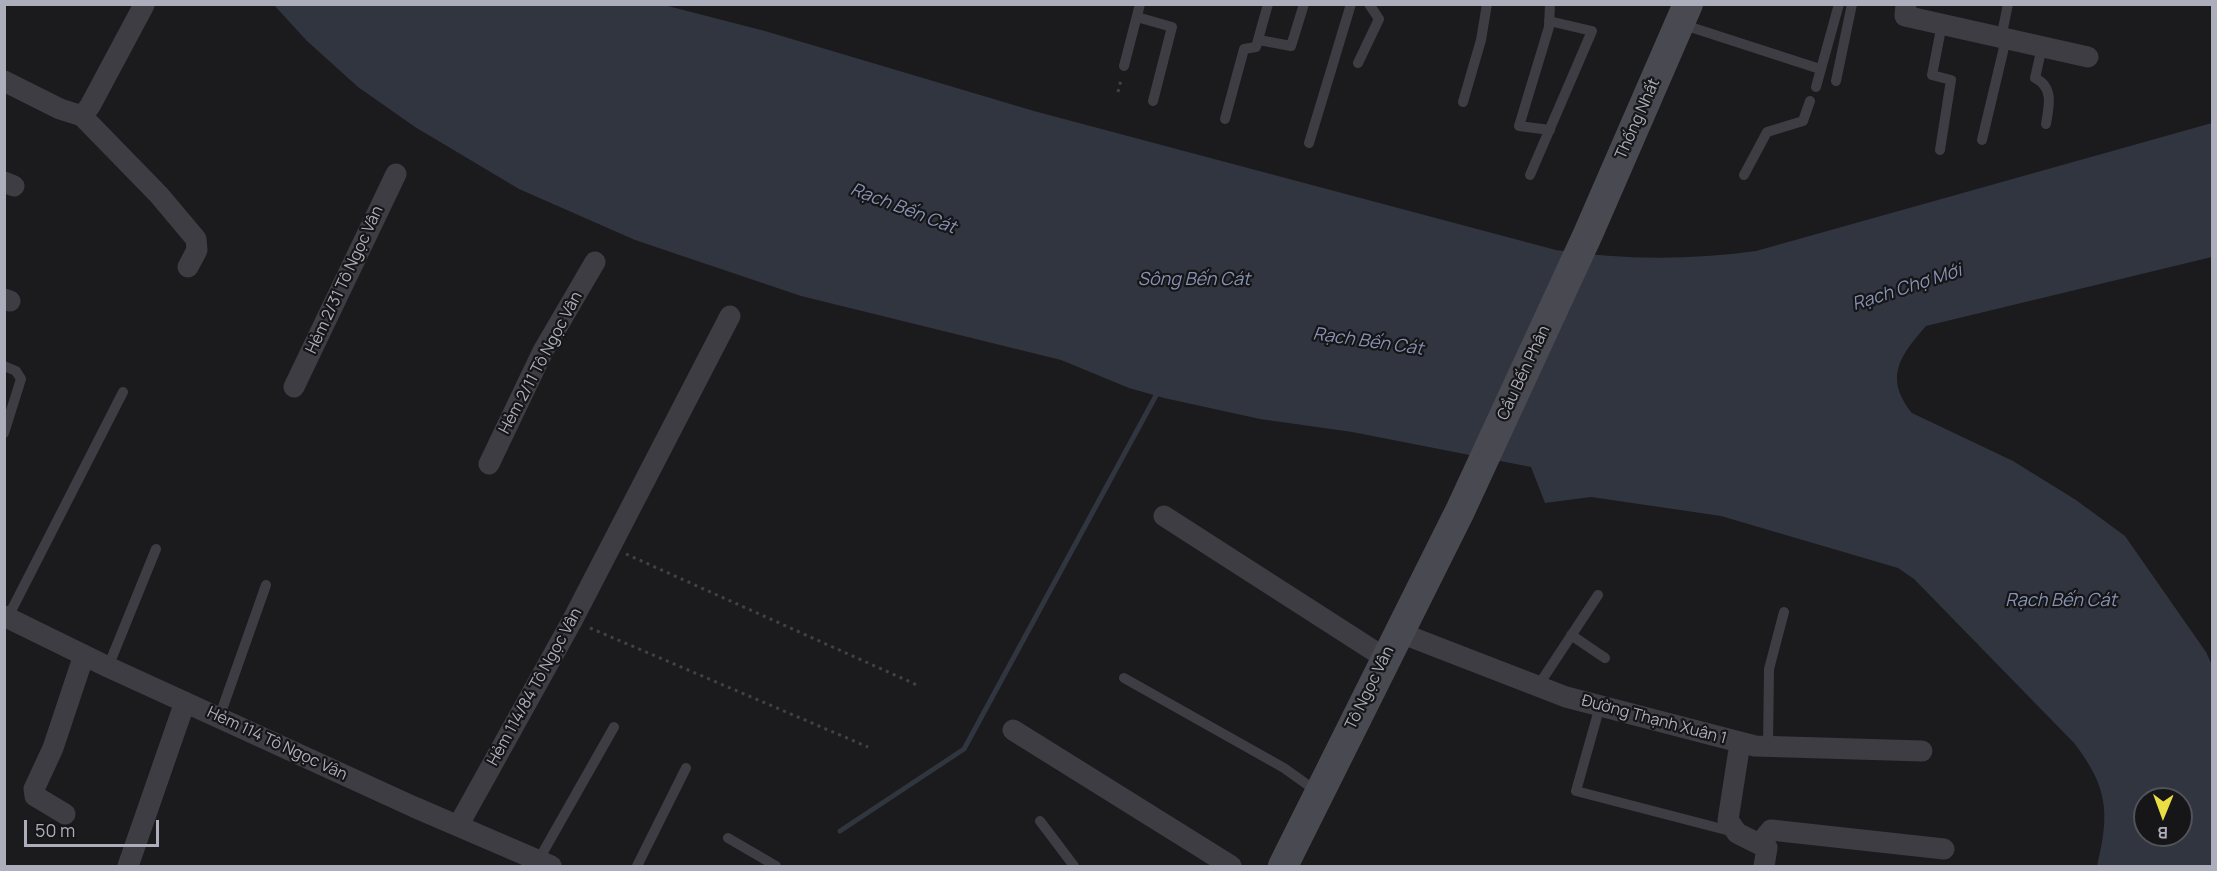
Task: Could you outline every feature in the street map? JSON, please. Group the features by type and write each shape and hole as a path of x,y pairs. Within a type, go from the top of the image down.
{"main road":[{"name":"Thống Nhất","path":"1588,234 1684,14"},
{"name":"Cầu Bến Phân","path":"1460,511 1588,234"},
{"name":"Tô Ngọc Vân","path":"1283,867 1460,511"}],"street":[{"path":"1906,4 1905,16 2088,57"},
{"path":"82,116 90,106 144,5"},
{"path":"4,81 60,109 82,116 159,195 196,239 197,250 188,267"},
{"name":"Hẻm 2/31 Tô Ngọc Vân","path":"294,387 396,174"},
{"name":"Hẻm 2/11 Tô Ngọc Vân","path":"489,464 543,351 595,262"},
{"name":"Hẻm 114/84 Tô Ngọc Vân","path":"458,826 611,548 730,316"},
{"path":"1164,516 1385,658"},
{"name":"Hẻm 114 Tô Ngọc Vân","path":"6,616 108,667 544,864"},
{"name":"Đường Thạnh Xuân 1","path":"1398,632 1538,686 1600,706 1740,742 1768,747 1922,751"},
{"path":"65,814 35,796 34,789 53,748 84,655"},
{"path":"128,867 185,702"},
{"path":"1013,730 1231,867"},
{"path":"1740,742 1728,820 1737,833 1767,848 1764,867"},
{"path":"1760,843 1771,830 1944,849"}],"lane":[{"path":"1124,66 1140,4"},
{"path":"1225,119 1244,49 1256,47 1268,4"},
{"path":"1259,40 1291,46 1304,4"},
{"path":"1309,143 1351,4"},
{"path":"1358,63 1379,19 1369,4"},
{"path":"1463,102 1481,40 1487,4"},
{"path":"1816,87 1839,4"},
{"path":"1836,81 1852,4"},
{"path":"1982,140 2008,4"},
{"path":"1546,6 1549,21 1519,126 1550,130"},
{"path":"1684,14 1820,69"},
{"path":"1137,17 1172,27 1154,101"},
{"path":"1530,174 1592,31 1549,21"},
{"path":"1940,150 1951,80 1932,75 1942,24"},
{"path":"2042,47 2035,78 2042,82 2050,96 2046,124"},
{"path":"1744,175 1767,132 1803,121 1809,101"},
{"path":"4,366 16,371 21,379 4,433"},
{"path":"6,616 123,392"},
{"path":"108,667 156,549"},
{"path":"219,718 266,585"},
{"path":"1538,686 1598,595"},
{"path":"1768,747 1769,669 1784,612"},
{"path":"1571,635 1605,658"},
{"path":"1124,678 1284,768 1319,793"},
{"path":"1600,706 1575,791 1737,833"},
{"path":"544,864 614,727"},
{"path":"637,867 686,768"},
{"path":"1040,821 1074,867"},
{"path":"728,838 776,867"}],"path":[{"path":"611,548 916,685"},
{"path":"572,621 868,747"}],"water":[{"name":"Sông Bến Cát","path":"274,5 664,5 765,31 1034,111 1556,250 1632,257 1706,256 1756,251 2212,123 2212,257 1926,326 1903,357 1897,377 1898,388 1903,400 1912,413 2013,461 2076,500 2125,536 2206,652 2212,665 2212,866 2097,866 2104,831 2103,801 2094,773 2085,759 2074,743 1914,579 1898,568 1721,516 1591,497 1545,503 1531,467 1352,432 1260,419 1164,398 1129,388 1061,360 801,296 635,240 519,189 415,127 358,87 307,41"}],"waterway":[{"path":"840,831 964,749 1159,390"}],"water label":[{"name":"Rạch Bến Cát","path":"903,209"},
{"name":"Rạch Chợ Mới","path":"1907,288"},
{"name":"Rạch Bến Cát","path":"1368,342"},
{"name":"Rạch Bến Cát","path":"2061,601"}]}
